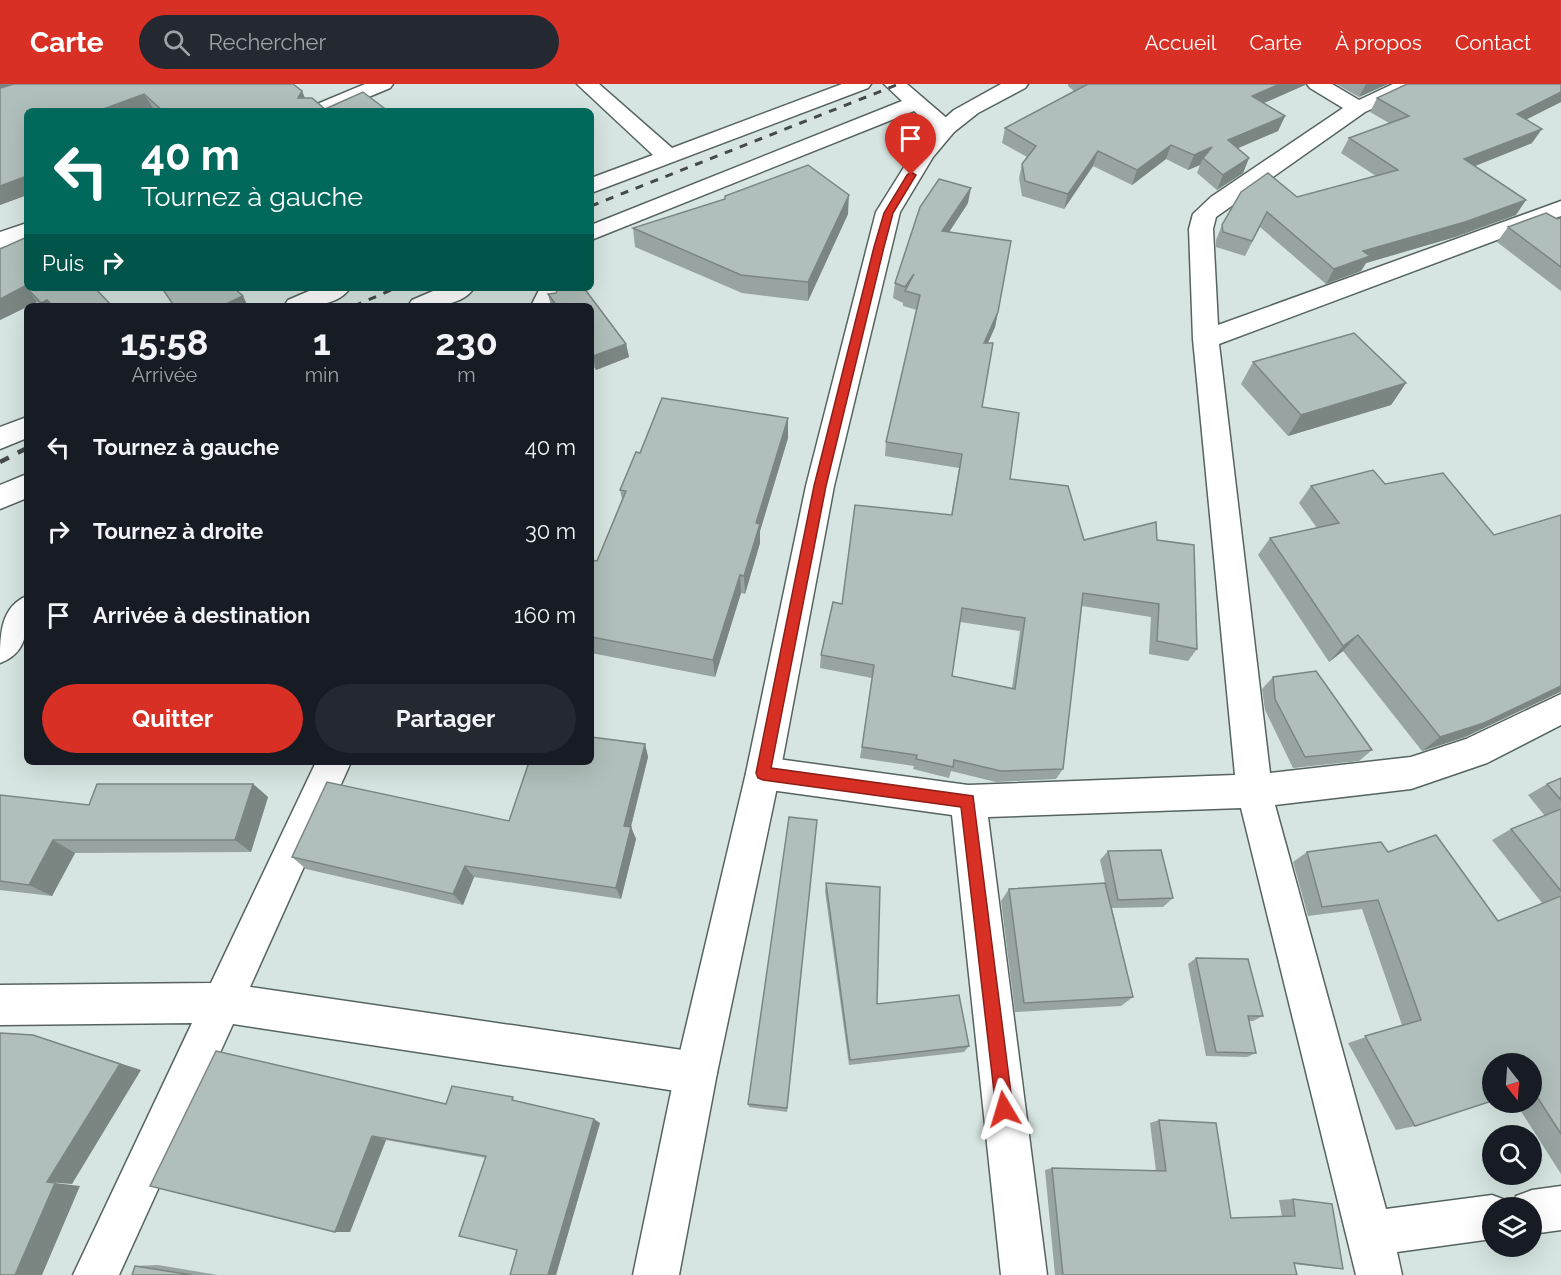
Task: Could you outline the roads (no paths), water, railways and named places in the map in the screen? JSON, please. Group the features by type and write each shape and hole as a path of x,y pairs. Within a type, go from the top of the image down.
{"street":[{"path":"322,108 355,89 383,84"},
{"path":"587,84 669,157"},
{"path":"594,185 861,84"},
{"path":"894,84 946,127"},
{"path":"656,1275 696,1073 763,773 820,486 888,213 911,175 946,127 1018,84"},
{"path":"1317,84 1358,108"},
{"path":"1379,1275 1254,791 1206,339 1201,229 1205,214 1358,108 1410,84"},
{"path":"594,231 917,103"},
{"path":"1206,339 1561,208"},
{"path":"0,241 24,231"},
{"path":"304,303 331,291"},
{"path":"428,303 455,291"},
{"path":"0,439 24,428"},
{"path":"0,498 24,486"},
{"path":"0,649 24,613"},
{"path":"763,773 968,801 1254,791 1411,773 1475,752 1561,709"},
{"path":"96,1275 333,765"},
{"path":"968,801 1024,1275"},
{"path":"0,1005 222,1003 696,1073"},
{"path":"1542,1211 1561,1208"},
{"path":"1370,1233 1482,1218"}],"railway":[{"path":"594,205 899,84"},
{"path":"361,303 389,291"},
{"path":"0,462 24,450"}]}
